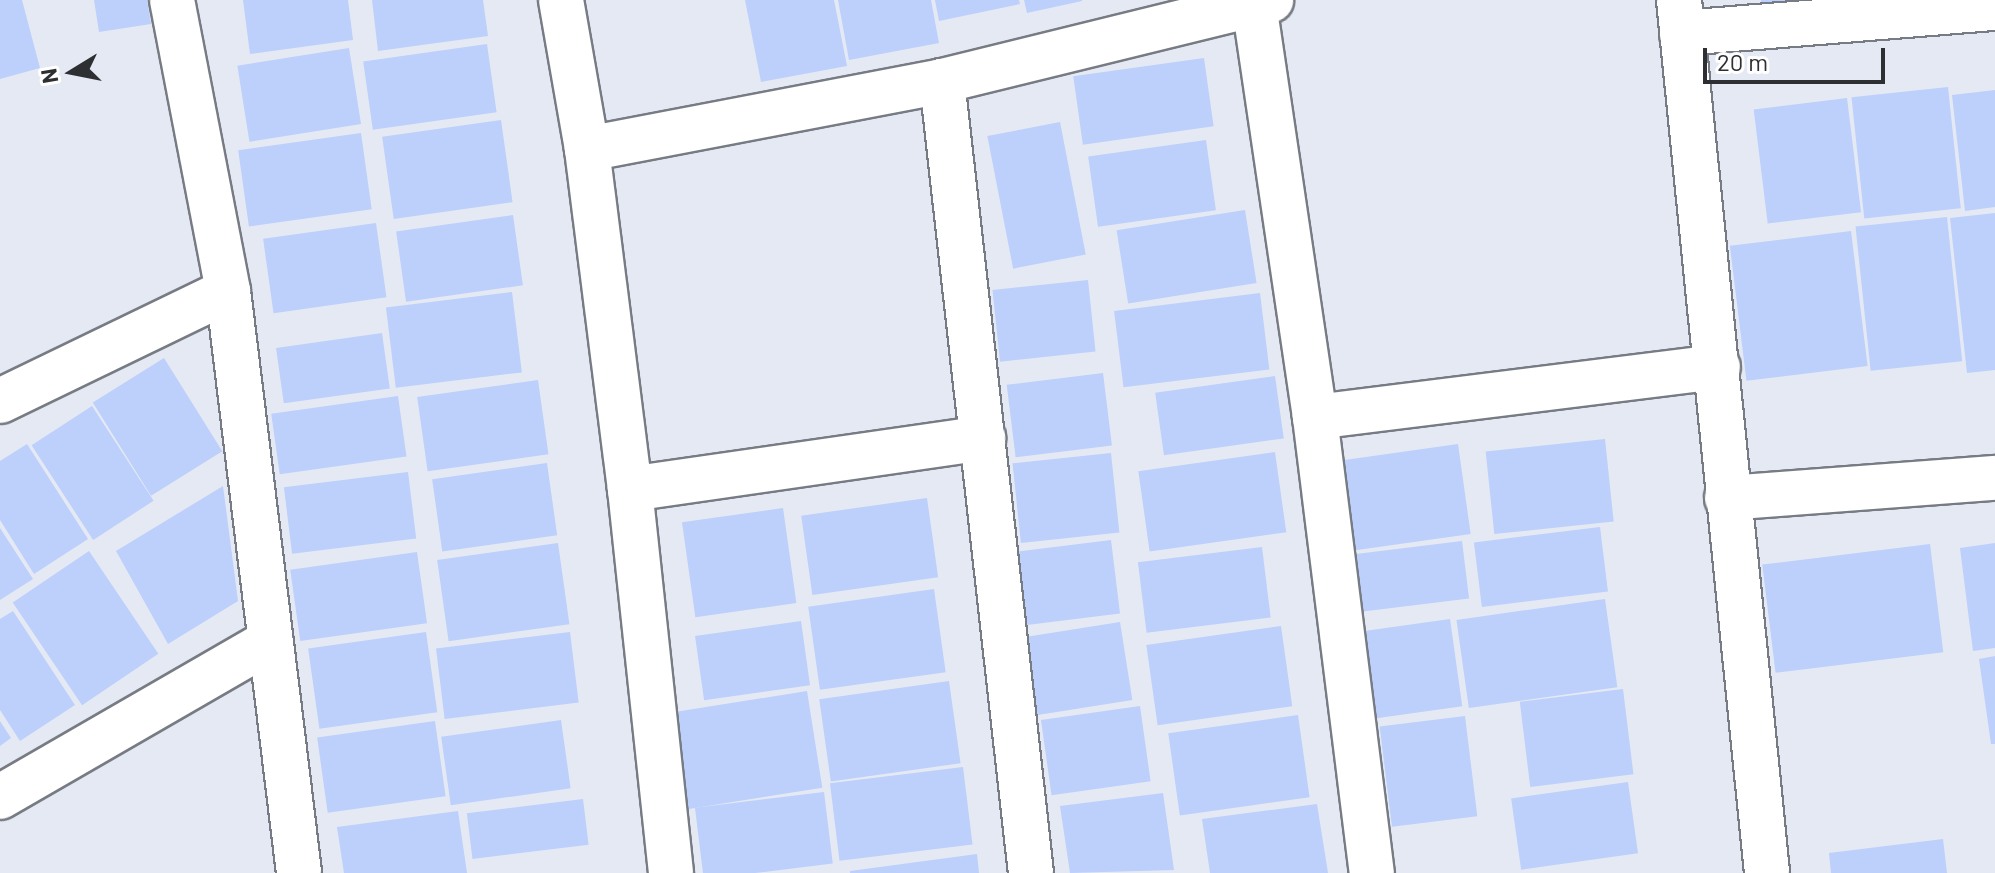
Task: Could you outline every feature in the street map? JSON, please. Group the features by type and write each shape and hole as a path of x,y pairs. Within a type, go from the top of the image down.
{"street":[{"path":"172,0 228,291 299,873"},
{"path":"561,0 587,149 630,489 671,873"},
{"path":"587,149 942,81 1262,2 1372,873"},
{"path":"1767,873 1680,16 1995,8"},
{"path":"942,81 1031,873"},
{"path":"0,401 228,291"},
{"path":"1315,417 1718,367"},
{"path":"630,489 983,438"},
{"path":"1727,498 1995,478"},
{"path":"0,797 270,641"}],"building":[{"path":"0,0 22,0 40,68 0,79"},
{"path":"94,0 147,0 151,24 99,32"},
{"path":"243,0 348,0 353,40 250,54"},
{"path":"372,0 483,0 488,36 378,51"},
{"path":"745,0 834,0 847,66 761,82"},
{"path":"838,0 931,0 939,43 849,60"},
{"path":"935,0 1019,0 1020,4 939,21"},
{"path":"1024,0 1082,0 1082,1 1027,13"},
{"path":"1761,0 1804,0 1804,2 1761,7"},
{"path":"487,44 497,112 373,130 363,61"},
{"path":"349,48 361,124 249,142 237,66"},
{"path":"1204,58 1214,126 1083,145 1073,76"},
{"path":"1948,87 1961,208 1864,218 1852,97"},
{"path":"1995,90 1995,207 1965,211 1952,95"},
{"path":"1847,98 1861,212 1768,224 1754,109"},
{"path":"501,120 513,202 394,219 382,137"},
{"path":"1060,122 1086,255 1013,269 987,136"},
{"path":"361,133 372,209 249,227 238,150"},
{"path":"1206,140 1216,210 1098,227 1088,157"},
{"path":"1245,210 1257,283 1128,303 1117,230"},
{"path":"1995,213 1995,370 1967,373 1950,218"},
{"path":"513,215 523,285 406,302 396,231"},
{"path":"1947,217 1962,361 1871,371 1856,227"},
{"path":"376,223 386,297 274,313 263,239"},
{"path":"1851,231 1868,366 1746,381 1730,246"},
{"path":"1088,280 1096,352 1000,362 993,290"},
{"path":"512,292 522,372 396,388 386,307"},
{"path":"1260,293 1269,369 1123,387 1114,311"},
{"path":"382,333 390,388 284,403 276,348"},
{"path":"164,358 222,451 151,496 93,403"},
{"path":"1103,373 1112,445 1016,457 1007,385"},
{"path":"1275,376 1284,438 1164,455 1155,393"},
{"path":"538,380 548,454 428,471 417,397"},
{"path":"398,396 406,456 280,474 271,414"},
{"path":"92,406 154,501 93,540 32,445"},
{"path":"1605,439 1614,522 1494,534 1486,452"},
{"path":"27,444 88,539 34,574 0,520 0,461"},
{"path":"1458,444 1471,534 1345,552 1332,462"},
{"path":"1275,452 1286,532 1150,551 1138,471"},
{"path":"1111,453 1119,533 1021,543 1013,463"},
{"path":"547,463 557,535 442,551 432,479"},
{"path":"408,472 416,539 292,554 284,487"},
{"path":"223,486 238,601 168,644 116,551"},
{"path":"927,498 938,577 812,595 801,516"},
{"path":"783,508 796,603 695,617 682,522"},
{"path":"1600,527 1608,592 1482,607 1474,542"},
{"path":"0,528 33,579 0,600"},
{"path":"1111,540 1120,613 1021,626 1012,552"},
{"path":"1462,541 1469,599 1357,612 1350,555"},
{"path":"558,543 569,624 449,641 437,560"},
{"path":"1995,543 1995,648 1973,651 1960,548"},
{"path":"1930,544 1943,652 1776,673 1762,565"},
{"path":"1262,547 1271,617 1147,633 1138,562"},
{"path":"89,551 158,654 82,705 13,602"},
{"path":"417,552 427,623 300,641 290,570"},
{"path":"934,589 946,672 820,690 808,607"},
{"path":"1605,599 1617,687 1469,708 1456,620"},
{"path":"13,611 75,705 20,741 0,710 0,619"},
{"path":"1450,619 1462,706 1371,719 1359,632"},
{"path":"801,621 810,685 704,700 695,636"},
{"path":"1120,622 1132,700 1035,716 1022,637"},
{"path":"1281,626 1292,706 1158,725 1146,645"},
{"path":"426,632 437,712 319,729 308,649"},
{"path":"570,632 579,702 445,719 436,648"},
{"path":"1995,656 1995,744 1991,744 1979,659"},
{"path":"949,681 961,763 831,781 819,699"},
{"path":"1623,689 1633,774 1530,787 1520,702"},
{"path":"807,691 822,788 687,809 672,712"},
{"path":"1140,706 1151,781 1052,795 1041,720"},
{"path":"1298,715 1310,797 1180,815 1168,733"},
{"path":"1465,716 1477,816 1392,827 1380,726"},
{"path":"561,720 571,788 451,805 441,737"},
{"path":"0,721 11,738 0,746"},
{"path":"435,721 446,796 328,813 317,738"},
{"path":"963,767 973,844 840,861 830,783"},
{"path":"1628,782 1638,853 1521,870 1511,798"},
{"path":"824,792 833,863 755,873 703,873 695,808"},
{"path":"1163,793 1174,870 1070,873 1060,806"},
{"path":"583,799 589,845 472,859 467,813"},
{"path":"1317,804 1328,873 1210,873 1202,819"},
{"path":"458,811 467,873 344,873 337,827"},
{"path":"1943,839 1947,873 1831,873 1829,853"},
{"path":"977,854 979,873 850,873 850,871"}]}
